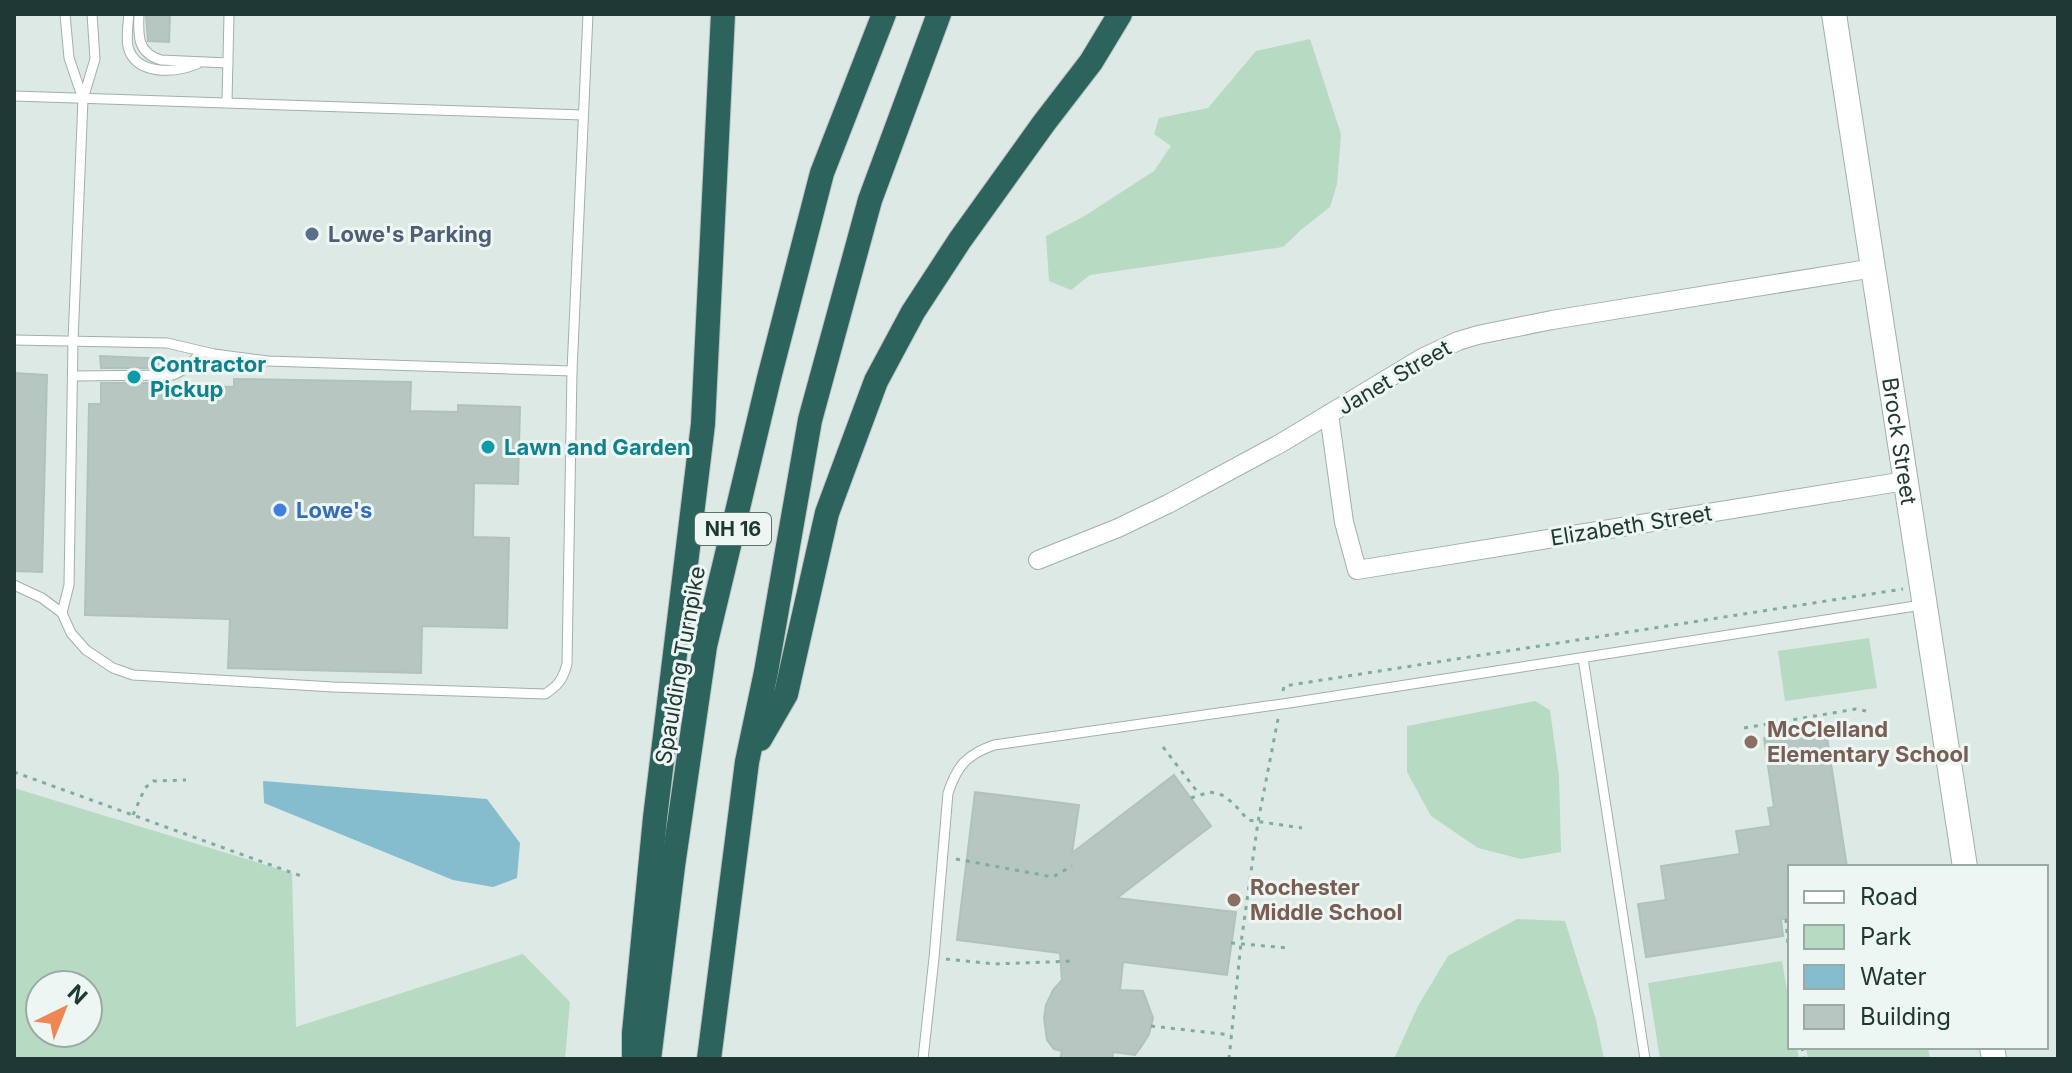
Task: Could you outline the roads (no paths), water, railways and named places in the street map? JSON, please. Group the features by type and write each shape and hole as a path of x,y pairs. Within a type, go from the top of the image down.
{"highway":[{"path":"634,1059 655,818 703,424 723,14"},
{"name":"Spaulding Turnpike","path":"649,1059 705,646 822,173 884,14"},
{"name":"NH 16","path":"709,1059 747,762 810,420 870,200 939,14"},
{"path":"747,762 786,694 827,513 876,381 913,312 960,240 1091,62 1120,14"}],"street":[{"name":"Brock Street","path":"1834,14 1965,865"},
{"name":"Janet Street","path":"1038,560 1168,504 1235,469 1431,353 1458,341 1552,320 1874,268"},
{"name":"Elizabeth Street","path":"1329,414 1344,522 1357,570 1905,481"}],"lane":[{"path":"65,14 69,58 83,99"},
{"path":"62,613 69,585 73,341 83,99 95,59 92,14"},
{"path":"129,14 128,48 144,67 171,70 202,62"},
{"path":"139,14 140,43 151,57 228,63"},
{"path":"227,102 229,14"},
{"path":"14,585 42,598 62,613 71,633 86,650 113,668 133,675 333,687 545,694 555,688 563,679 567,664 572,371 588,14"},
{"path":"14,96 583,115"},
{"path":"14,340 167,343 240,359 268,361 572,371"},
{"path":"73,376 173,375 185,369 202,352"},
{"path":"923,1059 948,793 960,766 978,751 994,745 1925,605"},
{"path":"1583,658 1645,1059"}],"water":[{"path":"263,781 487,799 520,843 517,878 493,887 453,880 264,803"}],"place":[{"name":"Lowe's Parking","path":"312,234"},
{"name":"Contractor Pickup","path":"134,377"},
{"name":"Lawn and Garden","path":"488,447"},
{"name":"Lowe's","path":"280,510"},
{"name":"McClelland Elementary School","path":"1751,742"},
{"name":"Rochester Middle School","path":"1234,900"}]}
